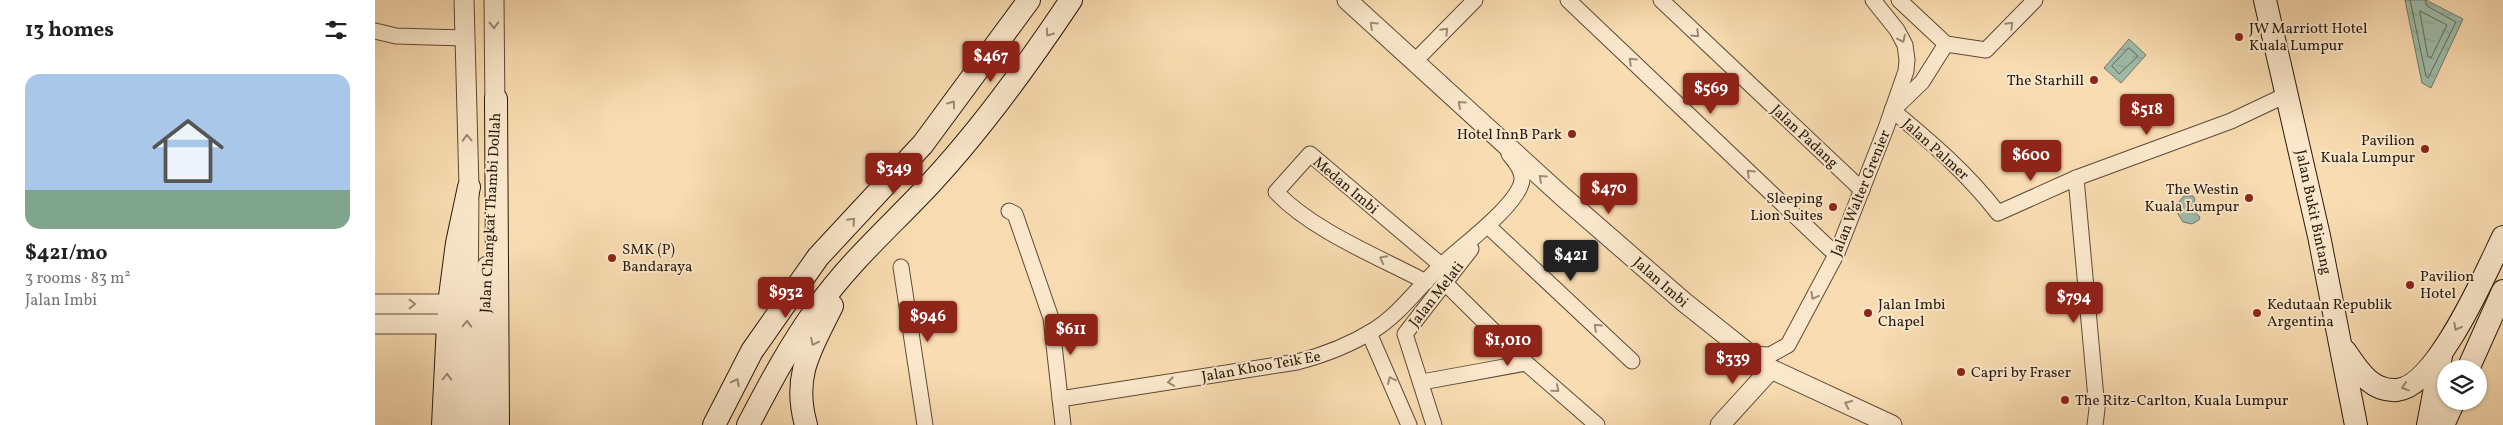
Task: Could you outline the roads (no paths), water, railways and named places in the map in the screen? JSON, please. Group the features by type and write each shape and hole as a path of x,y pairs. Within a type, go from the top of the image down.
{"main road":[{"path":"714,425 752,351 818,257 923,144 1029,0"},
{"path":"748,425 789,348 818,306 851,267 933,181 986,117 1071,0"},
{"name":"Jalan Bukit Bintang","path":"2265,0 2325,261 2356,425"},
{"path":"496,99 498,425"},
{"path":"443,425 449,314 457,243 469,187"},
{"path":"2340,344 2368,381 2395,390 2413,385 2441,356 2481,284 2503,237"},
{"path":"806,425 801,387 804,362 851,267"},
{"path":"2472,360 2503,291"},
{"path":"2428,425 2441,356"},
{"path":"2443,425 2449,410"}],"street":[{"name":"Jalan Changkat Thambi Dollah","path":"463,425 468,307 469,187 464,0"},
{"name":"Jalan Changkat Thambi Dollah","path":"481,425 489,190 496,99 494,0"},
{"name":"Jalan Imbi","path":"1347,0 1497,137 1684,302 1748,354 1771,368 1892,425"},
{"path":"1414,62 1475,0"},
{"path":"1568,0 1830,249 1837,253"},
{"name":"Jalan Padang","path":"1661,0 1863,190"},
{"name":"Jalan Walter Grenier","path":"1748,354 1770,356 1788,345 1837,253 1863,190 1906,71 1905,45 1884,10 1873,0"},
{"path":"1899,0 1946,44 1986,50 2035,0"},
{"path":"375,31 396,36 464,38"},
{"path":"1892,110 1922,82 1946,44"},
{"path":"2095,425 2097,409 2076,178 2231,121 2288,94"},
{"name":"Jalan Palmer","path":"1892,110 1943,152 1979,189 1998,213 2076,178"},
{"name":"Jalan Khoo Teik Ee","path":"1060,399 1297,362 1325,355 1369,333 1392,318 1441,266 1488,226 1519,190 1522,180 1521,171 1497,137"},
{"name":"Medan Imbi","path":"1426,282 1311,221 1289,206 1276,192 1310,154 1441,266"},
{"path":"1009,211 1015,214 1051,318 1063,425"},
{"path":"1488,226 1633,361"},
{"name":"Jalan Melati","path":"1434,425 1422,382 1405,334 1488,226"},
{"path":"901,266 925,425"},
{"path":"1445,283 1526,363 1597,425"},
{"path":"375,304 449,314"},
{"path":"375,324 449,314"},
{"path":"1369,333 1409,425"},
{"path":"1422,382 1526,363"},
{"path":"1720,425 1771,368"}],"water":[{"path":"2405,0 2426,0 2463,19 2431,88 2422,83"},
{"path":"2129,39 2146,55 2121,83 2104,68"},
{"path":"2184,196 2193,196 2195,199 2195,209 2200,217 2199,220 2192,224 2183,222 2178,214 2177,204"}],"place":[{"name":"JW Marriott Hotel Kuala Lumpur","path":"2239,37"},
{"name":"The Starhill","path":"2094,80"},
{"name":"Hotel InnB Park","path":"1572,134"},
{"name":"Pavilion Kuala Lumpur","path":"2425,149"},
{"name":"The Westin Kuala Lumpur","path":"2249,198"},
{"name":"Sleeping Lion Suites","path":"1833,207"},
{"name":"SMK (P) Bandaraya","path":"612,258"},
{"name":"Pavilion Hotel","path":"2410,285"},
{"name":"Jalan Imbi Chapel","path":"1868,313"},
{"name":"Kedutaan Republik Argentina","path":"2257,313"},
{"name":"Capri by Fraser","path":"1961,372"},
{"name":"The Ritz-Carlton, Kuala Lumpur","path":"2065,400"}]}
